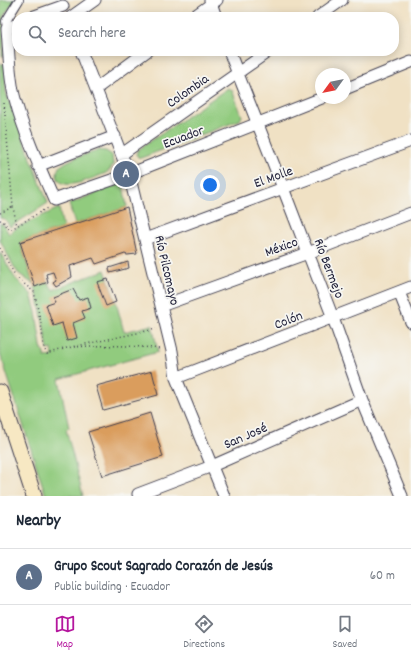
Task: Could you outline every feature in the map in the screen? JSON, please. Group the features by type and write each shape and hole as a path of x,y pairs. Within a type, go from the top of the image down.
{"main road":[{"path":"0,392 3,413 34,496"}],"street":[{"path":"19,0 6,21 11,80 15,99 38,166 54,200"},
{"path":"78,12 95,0"},
{"path":"325,12 342,0"},
{"path":"199,12 213,1 215,12"},
{"path":"42,12 61,3"},
{"path":"7,29 12,26"},
{"name":"Río Pilcomayo","path":"83,56 129,174 172,350 176,378 224,496"},
{"path":"96,88 140,56"},
{"name":"Río Bermejo","path":"231,56 284,188 362,400 402,496"},
{"name":"Colombia","path":"122,154 262,56"},
{"path":"351,87 411,62"},
{"name":"Ecuador","path":"54,200 129,174 315,101"},
{"path":"38,166 115,136"},
{"name":"El Molle","path":"145,239 411,141"},
{"name":"México","path":"161,306 308,253 411,213"},
{"name":"Colón","path":"176,378 411,287"},
{"path":"399,292 411,322"},
{"name":"San José","path":"138,495 212,466 362,400"},
{"path":"407,496 411,494"}],"path":[{"path":"4,98 13,207 17,226"},
{"path":"0,220 3,221 10,230 49,208 54,200"},
{"path":"0,213 13,207"},
{"path":"0,248 16,277 34,292 44,348 47,354 67,348 166,327"},
{"path":"67,348 93,346 137,346 172,350"}],"green space":[{"path":"0,0 15,0 3,17 4,56 2,56 2,48 0,46"},
{"path":"0,63 5,65 6,93 48,203 10,227 5,219 0,218"},
{"path":"228,88 232,90 242,116 240,120 141,158 138,157 136,154 138,150"},
{"path":"99,150 106,151 112,155 113,164 110,170 106,173 78,183 64,184 59,181 57,175 58,169 66,162"},
{"path":"119,184 123,185 127,207 75,224 69,204"},
{"path":"59,208 63,228 20,242 33,284 18,273 14,267 0,240 0,223 3,224 9,234 18,227"},
{"path":"0,252 15,278 31,294 36,312 41,346 45,357 53,356 52,349 48,350 35,287 48,282 53,290 105,270 124,332 152,325 158,352 59,379 69,428 66,429 83,496 46,496 0,353"}],"building":[{"path":"127,207 137,254 125,254 96,264 93,258 70,266 72,277 56,286 53,282 56,280 53,272 46,274 48,282 35,287 20,242"},
{"path":"128,262 129,268 110,273 109,268"},
{"path":"108,279 116,302 106,306 97,282"},
{"path":"73,289 79,300 88,297 91,308 82,311 85,318 73,323 77,338 67,341 62,323 53,326 46,305 55,302 53,297"},
{"path":"152,371 158,395 103,410 96,386"},
{"path":"150,413 163,457 102,476 88,432"}],"place":[{"name":"Grupo Scout Sagrado Corazón de Jesús","path":"126,174"}]}
